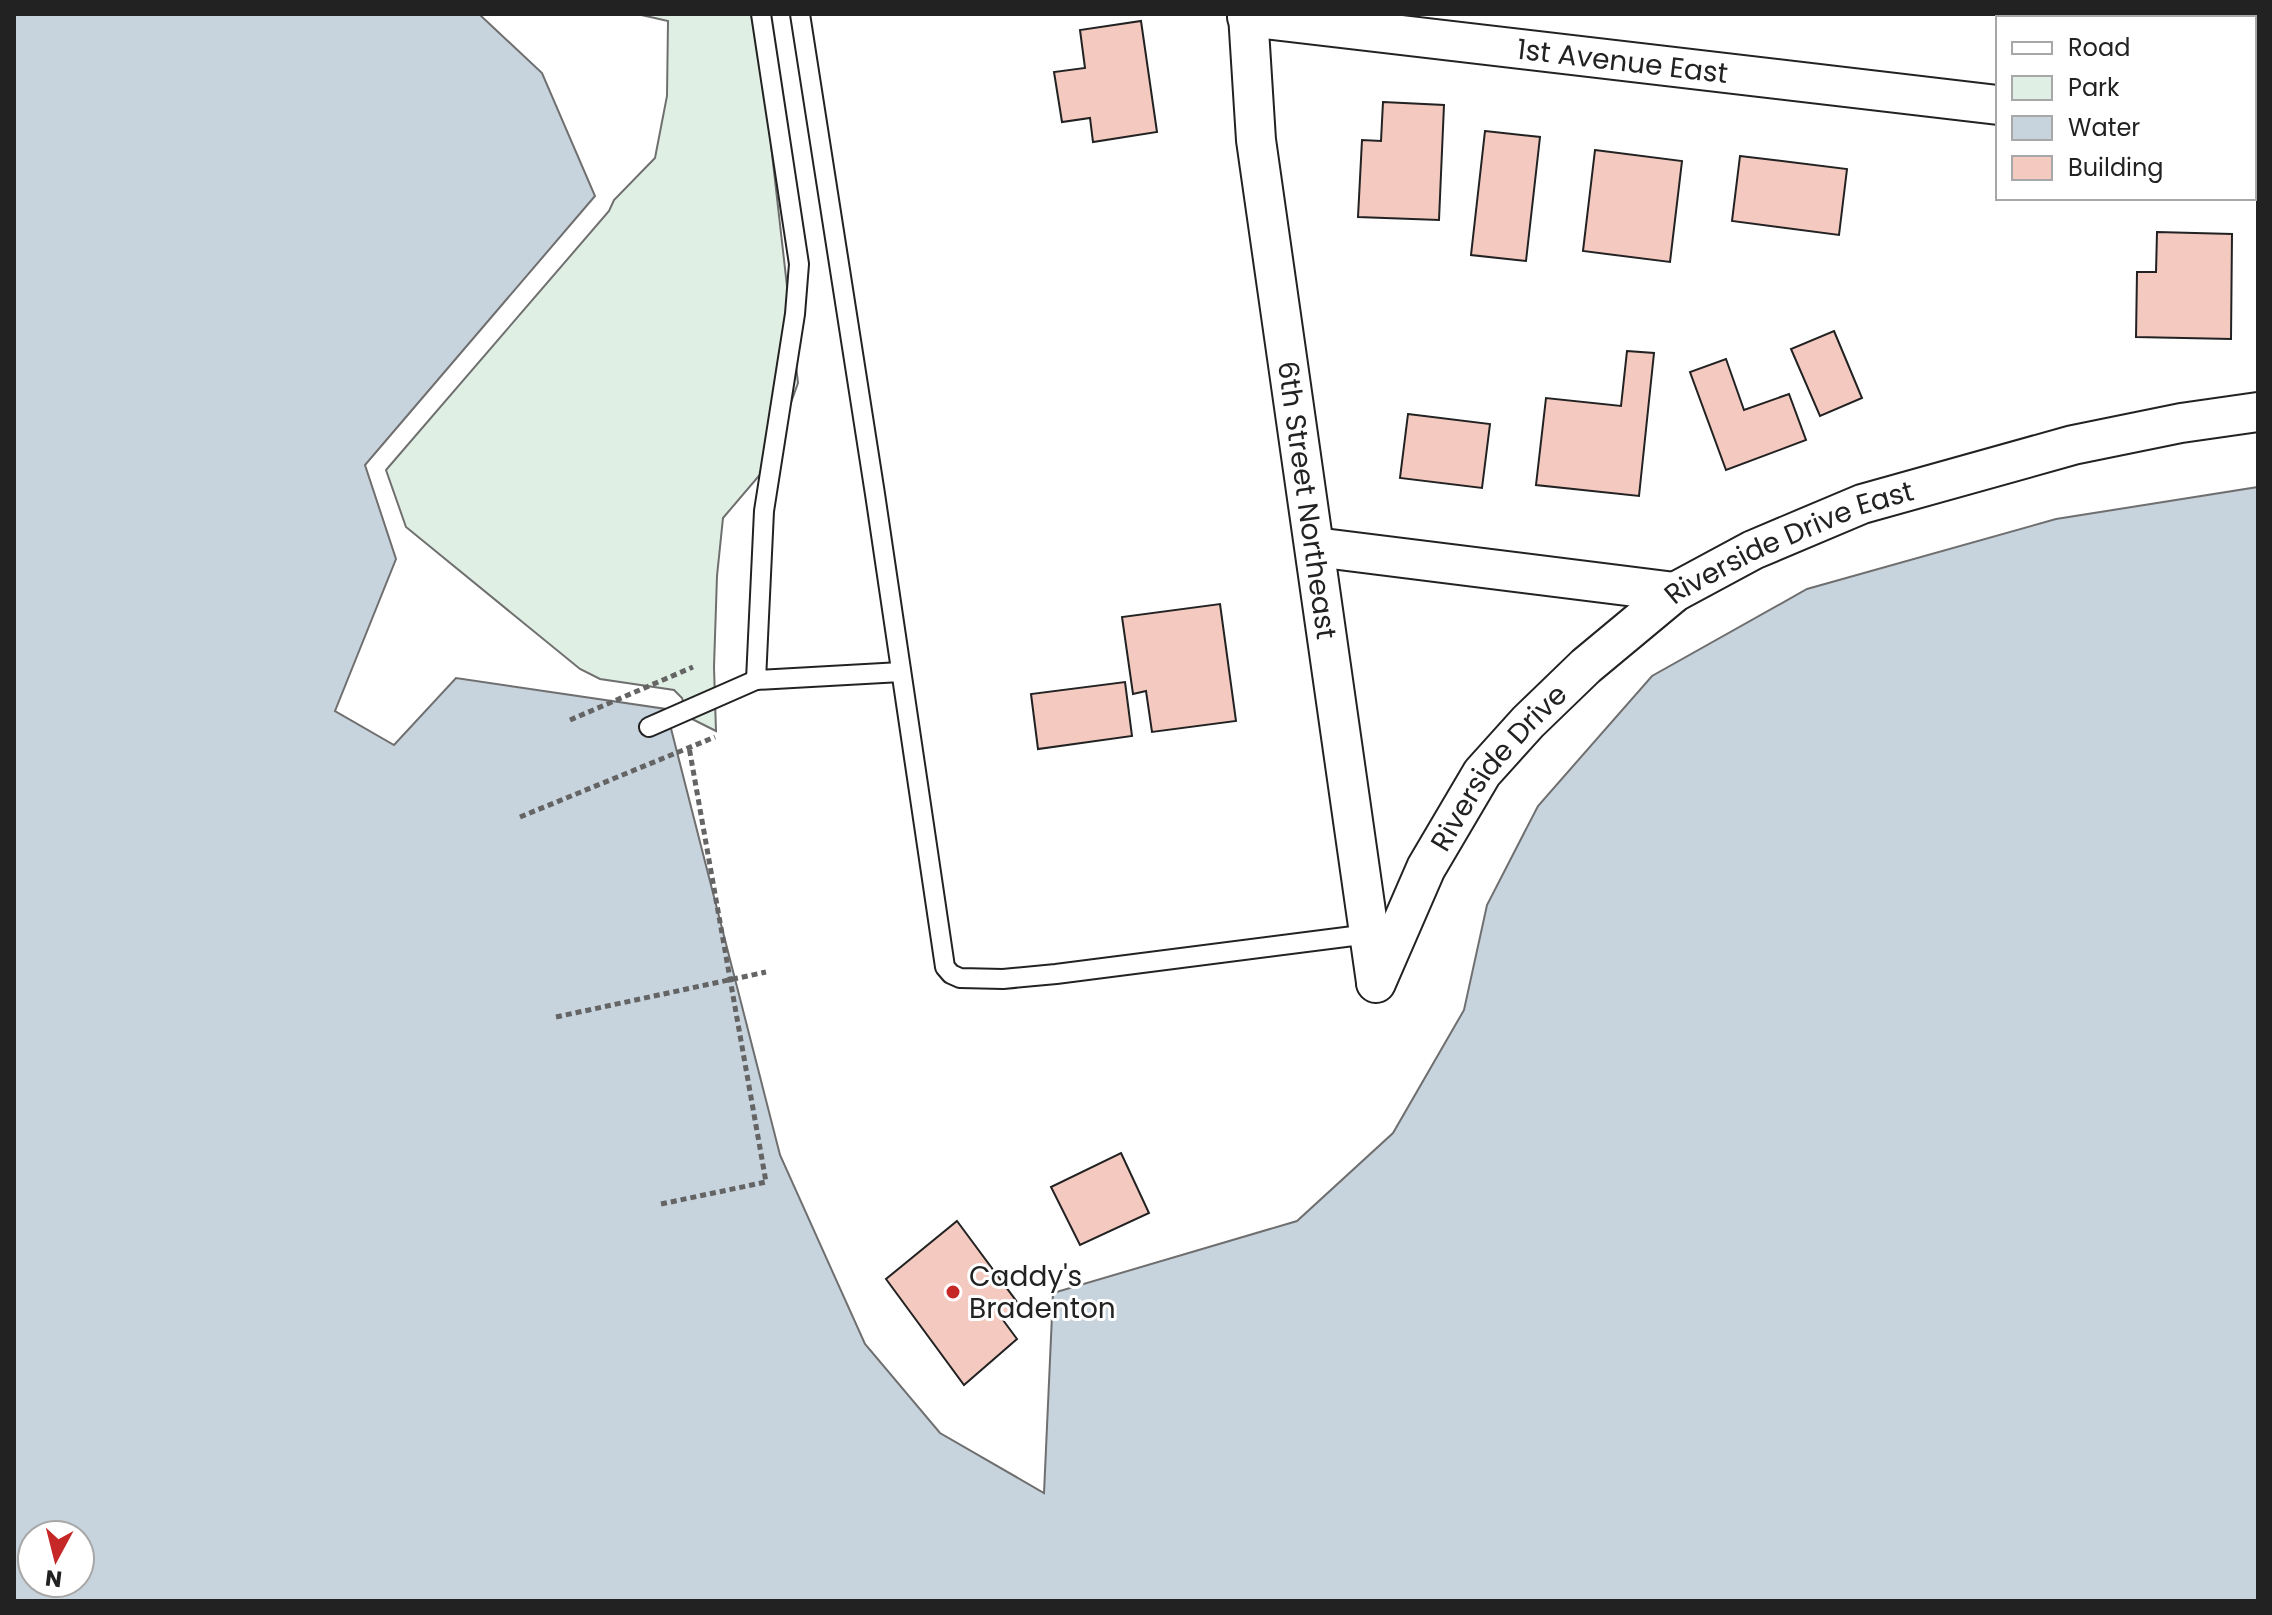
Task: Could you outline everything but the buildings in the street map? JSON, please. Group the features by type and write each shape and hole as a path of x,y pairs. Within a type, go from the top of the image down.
{"street":[{"name":"1st Avenue East","path":"1248,16 1996,105"},
{"name":"6th Street Northeast","path":"1248,16 1256,140 1376,983"},
{"name":"Riverside Drive East","path":"1315,547 1675,592 1753,550 1862,504 2073,445 2181,423 2258,412"},
{"name":"Riverside Drive","path":"1376,983 1426,868 1482,773 1528,722 1586,666 1675,592"}],"lane":[{"path":"756,680 764,511 795,314 799,264 761,14"},
{"path":"800,14 945,967 960,978 1028,977 1369,934"},
{"path":"649,727 756,680 901,672"}],"path":[{"path":"570,720 693,667"},
{"path":"520,817 715,737"},
{"path":"661,1204 766,1182 689,747"},
{"path":"556,1017 766,972"}],"green space":[{"path":"637,14 768,14 771,145 798,383 769,464 723,518 717,576 714,667 716,731 688,717 682,698 674,690 600,679 580,669 406,527 386,470 609,211 614,200 655,158 667,96 668,21"}],"water":[{"path":"14,14 479,14 542,73 595,196 365,465 396,559 335,711 394,745 456,678 666,709 780,1155 865,1344 940,1433 1044,1493 1053,1293 1297,1221 1393,1133 1464,1010 1487,905 1538,806 1652,676 1807,589 2056,519 2258,487 2258,1601 14,1601"}],"place":[{"name":"Caddy's Bradenton","path":"953,1292"}]}
